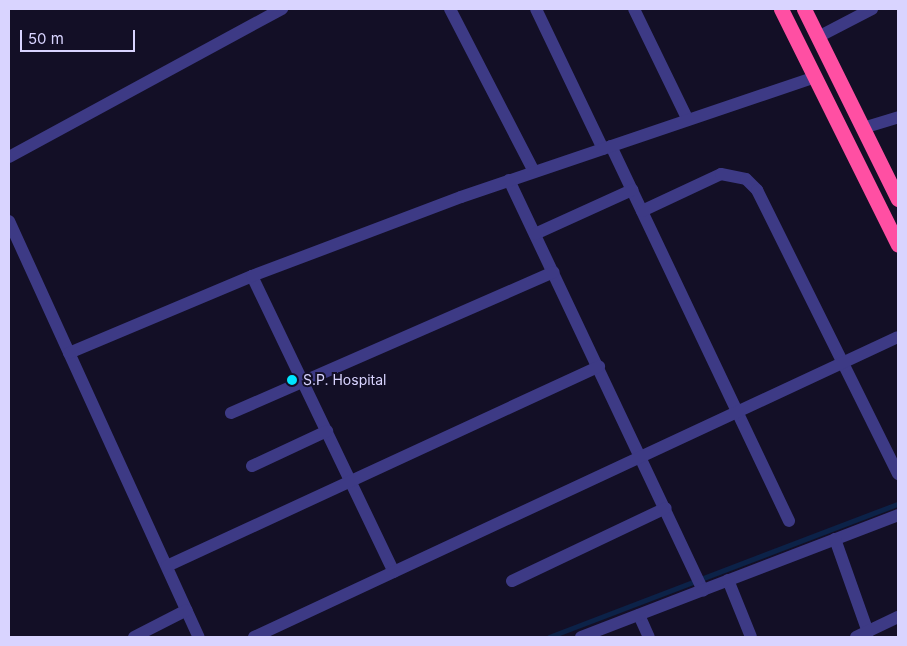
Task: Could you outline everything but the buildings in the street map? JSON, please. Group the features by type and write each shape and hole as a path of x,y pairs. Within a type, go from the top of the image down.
{"highway":[{"path":"781,9 898,245"},
{"path":"804,9 897,195"}],"street":[{"path":"9,157 282,9"},
{"path":"450,9 534,172"},
{"path":"536,9 607,147 632,190 789,521"},
{"path":"634,9 688,120"},
{"path":"818,37 872,9"},
{"path":"69,353 252,276 509,180 815,77"},
{"path":"863,128 898,117"},
{"path":"642,211 721,174 746,179 757,190 898,474"},
{"path":"509,180 642,455 700,582"},
{"path":"535,234 632,190"},
{"path":"9,221 199,637"},
{"path":"231,413 553,272"},
{"path":"252,276 394,572"},
{"path":"254,637 898,337"},
{"path":"167,566 351,483 599,366"},
{"path":"252,466 327,432"},
{"path":"512,581 666,508"},
{"path":"581,637 639,615 700,582 728,580 835,539 897,520"},
{"path":"835,539 868,632"},
{"path":"728,580 751,637"},
{"path":"134,637 187,610"},
{"path":"639,615 649,637"},
{"path":"856,637 898,618"}],"waterway":[{"path":"549,637 898,504"}],"place":[{"name":"S.P. Hospital","path":"292,380"}]}
